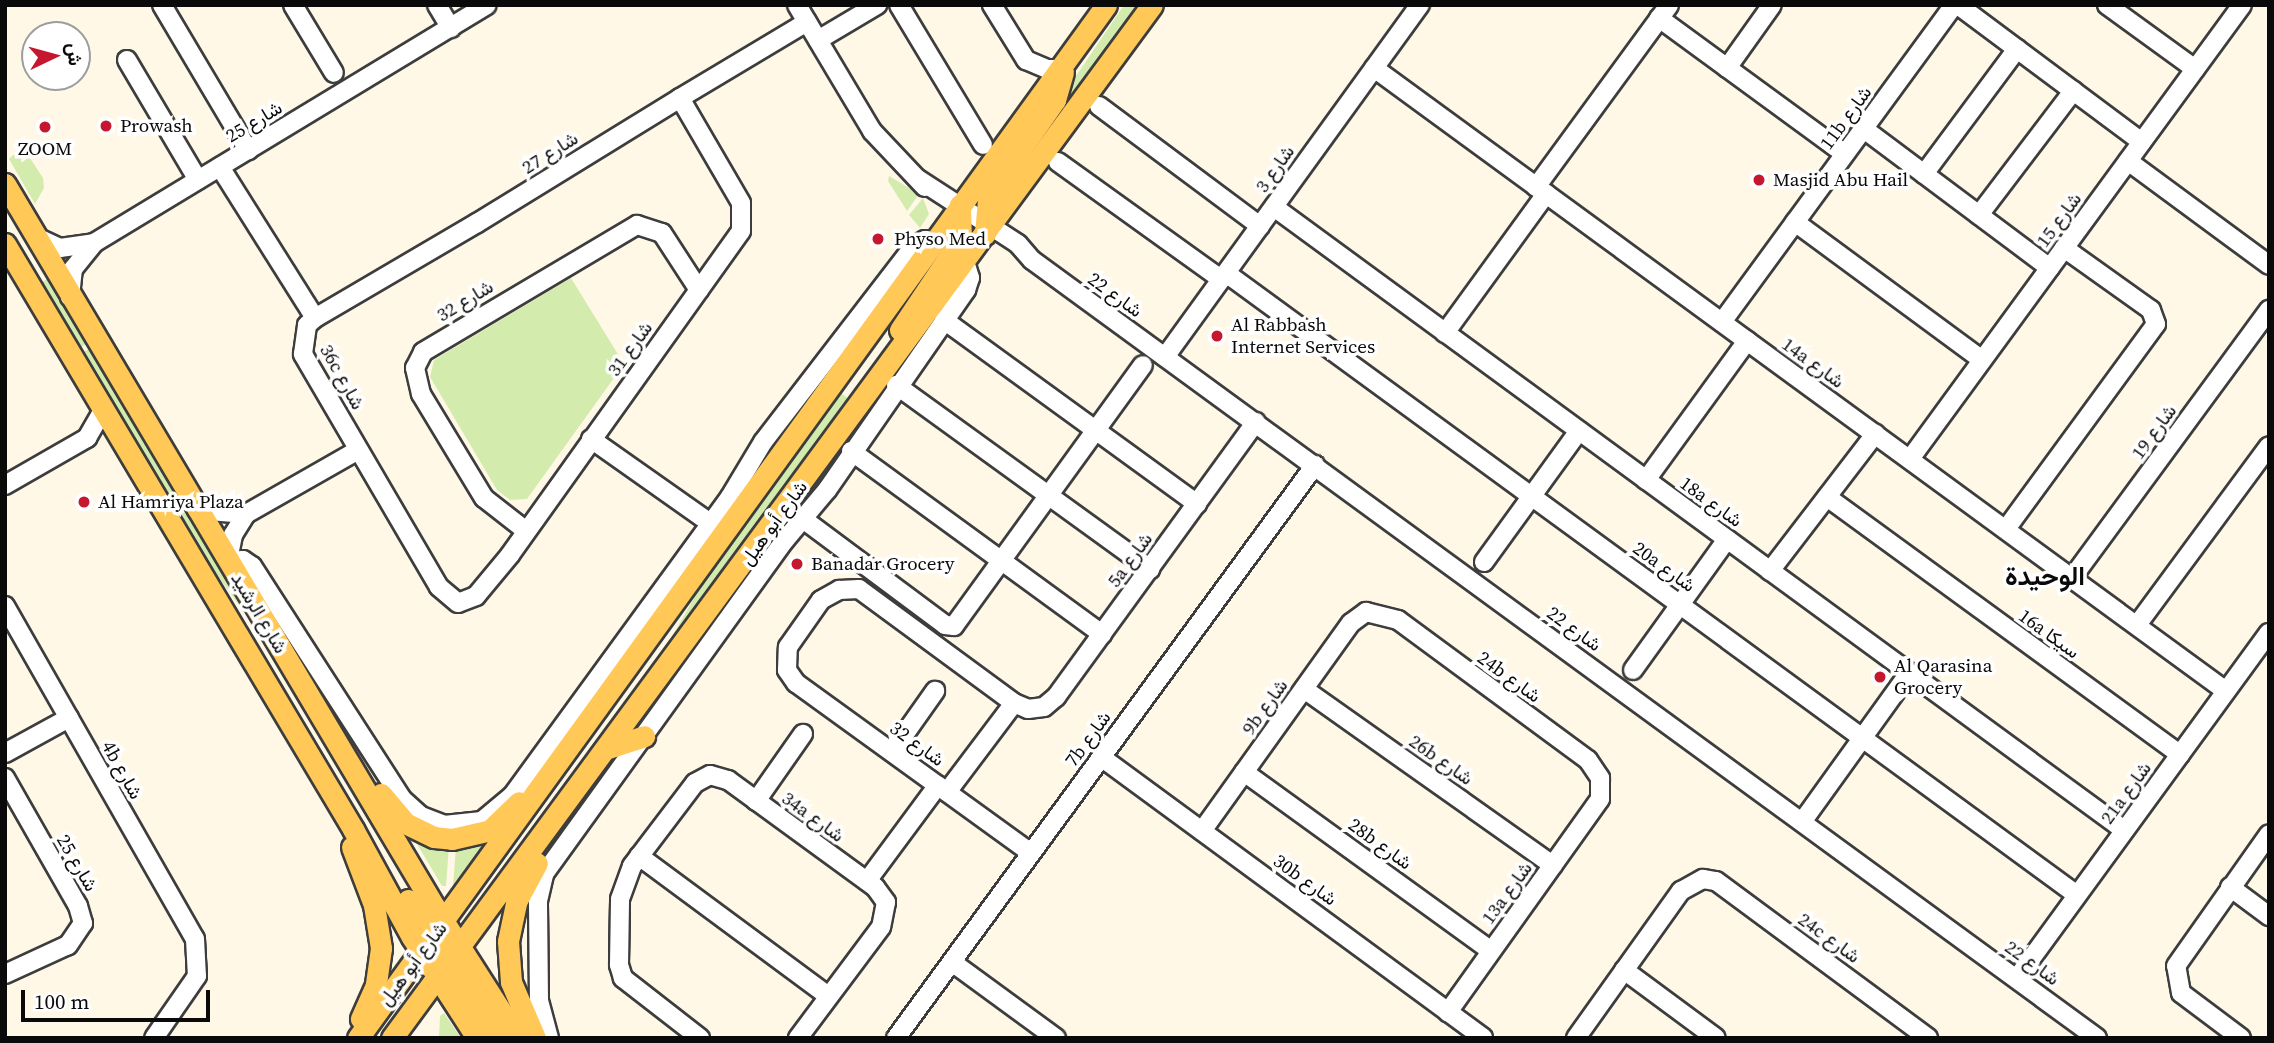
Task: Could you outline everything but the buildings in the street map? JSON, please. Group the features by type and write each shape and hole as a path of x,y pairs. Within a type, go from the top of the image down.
{"main road":[{"path":"899,352 903,323 956,248 968,220 988,196 1055,100 1062,66 1106,5"},
{"name":"شارع أبو هيل","path":"551,778 659,610 936,241 968,220 1152,5"},
{"name":"شارع الرشيد","path":"5,184 351,767 440,950 477,1038"},
{"name":"شارع أبو هيل","path":"358,1038 440,950 555,819 608,748 965,262 968,220"},
{"name":"شارع الرشيد","path":"5,244 353,829"},
{"path":"608,748 645,736"},
{"path":"351,767 366,775 405,823 434,837 452,839 489,830 530,789 551,778 551,795 538,823 440,950 377,1038"},
{"path":"535,1038 511,982 508,941 516,902 549,843 555,819"},
{"path":"347,1038 370,1002 381,948 374,905 352,848 353,829 375,842 497,1038"},
{"name":"شارع أبو هيل","path":"392,1038 440,950"},
{"name":"شارع الرشيد","path":"440,950 517,1038"}],"street":[{"path":"162,5 248,150"},
{"path":"293,5 334,73"},
{"path":"438,5 451,28"},
{"name":"شارع 25","path":"36,237 60,248 94,243 487,5"},
{"path":"797,5 880,141 918,179 968,220"},
{"path":"818,40 877,5"},
{"path":"899,5 983,145"},
{"path":"992,5 1026,60 1036,66 1062,66"},
{"name":"شارع 3","path":"1166,357 1420,5"},
{"path":"1727,68 1772,5"},
{"path":"1956,5 2142,142"},
{"name":"11b شارع","path":"1722,322 1956,5"},
{"path":"2107,5 2195,69"},
{"name":"شارع 15","path":"1910,459 2242,5"},
{"path":"1445,333 1664,12 1727,68 1845,154"},
{"name":"شارع 27","path":"315,318 807,23"},
{"path":"1924,174 2017,49"},
{"path":"127,60 198,180"},
{"name":"14a شارع","path":"1374,68 2226,691"},
{"path":"1979,215 2073,91"},
{"name":"شارع 31","path":"458,603 476,596 736,239 743,212 680,98"},
{"path":"1099,106 1260,226"},
{"path":"1864,129 2050,268"},
{"path":"2128,161 2269,265"},
{"name":"20a شارع","path":"1058,162 1224,276 1680,604 2077,895"},
{"path":"220,167 315,318"},
{"name":"18a شارع","path":"1274,207 2124,830"},
{"name":"شارع 22","path":"968,220 1012,253 1025,255 1256,422 2097,1038"},
{"path":"1796,222 1982,360"},
{"name":"شارع 32","path":"525,530 484,498 421,394 415,368 423,352 637,225 662,233 699,290"},
{"path":"358,450 246,514 233,535 228,561 243,560 252,566 402,799 421,816 444,825 470,825 503,806 659,610 710,523 763,442 913,247 925,240 936,241"},
{"path":"70,297 73,269 94,243"},
{"path":"2006,529 2156,324 2151,310 2064,248"},
{"path":"549,1038 539,1000 540,885 549,863 803,519 970,284 965,262"},
{"name":"شارع 19","path":"2072,578 2269,310"},
{"name":"36c شارع","path":"315,318 303,334 303,354 439,587 458,603"},
{"path":"944,320 1197,504"},
{"path":"1646,480 1747,341"},
{"path":"803,519 948,626 957,623 1143,365"},
{"path":"896,385 1150,569"},
{"path":"5,485 87,438 104,409"},
{"name":"5a شارع","path":"1021,706 1051,703 1256,422"},
{"path":"1484,562 1578,431"},
{"path":"1770,571 1875,434"},
{"path":"87,438 122,441"},
{"path":"591,439 710,523"},
{"path":"2137,625 2269,446"},
{"path":"850,452 1102,634"},
{"name":"7b شارع","path":"896,1038 1315,465"},
{"name":"16a سيكا","path":"1827,497 2180,754"},
{"path":"197,510 246,514"},
{"path":"1633,670 1727,539"},
{"name":"شارع 32","path":"1021,706 869,592 849,588 821,600 788,648 785,662 796,683 1031,853"},
{"name":"4b شارع","path":"5,606 190,929 199,955 193,984 154,1038"},
{"name":"9b شارع","path":"1202,831 1351,623 1366,612"},
{"name":"24b شارع","path":"1366,612 1398,620 1588,760 1600,778 1600,799"},
{"name":"21a شارع","path":"2017,978 2269,633"},
{"path":"1802,822 1909,673"},
{"name":"26b شارع","path":"1304,689 1553,865"},
{"path":"892,752 935,691"},
{"path":"866,881 943,789 1021,706"},
{"path":"5,753 69,718"},
{"path":"755,800 803,734"},
{"name":"30b شارع","path":"1101,757 1483,1038"},
{"name":"28b شارع","path":"1244,772 1491,951"},
{"name":"34a شارع","path":"639,856 702,778 719,776 866,881 881,894 887,910 881,927 828,996"},
{"name":"شارع 25","path":"5,778 78,906 83,923 68,945 5,974"},
{"name":"13a شارع","path":"1448,1012 1600,799"},
{"path":"2241,1038 2185,998 2176,982 2178,959 2269,834"},
{"path":"700,1038 623,978 619,965 620,899 624,881 639,856 828,996 798,1038"},
{"name":"24c شارع","path":"1624,970 1681,891 1703,879 1716,881 1928,1038"},
{"path":"2230,887 2269,916"},
{"path":"952,962 1052,1037"},
{"path":"1576,1038 1624,970 1716,1038"}],"green space":[{"path":"1124,5 1138,5 1009,184 1005,181"},
{"path":"13,155 30,158 43,178 44,188 35,204 9,159"},
{"path":"889,176 919,194 907,211 888,181"},
{"path":"923,198 929,214 920,228 909,215"},
{"path":"49,278 88,343 79,348 40,283"},
{"path":"571,278 624,364 527,499 510,500 497,490 430,377 434,360"},
{"path":"91,348 257,630 212,568 81,353"},
{"path":"840,392 849,399 743,552 658,661 710,570"},
{"path":"492,838 464,870 465,877 457,888 453,886 456,846"},
{"path":"414,839 449,846 446,886 442,886"},
{"path":"444,1013 461,1038 439,1038 440,1016"}],"place":[{"name":"Prowash","path":"106,126"},
{"name":"ZOOM","path":"45,127"},
{"name":"Masjid Abu Hail","path":"1759,180"},
{"name":"Physo Med","path":"878,239"},
{"name":"Al Rabbash Internet Services","path":"1217,336"},
{"name":"Al Hamriya Plaza","path":"84,502"},
{"name":"Banadar Grocery","path":"797,564"},
{"name":"Al Qarasina Grocery","path":"1880,677"}],"district":[{"name":"الوحيدة","path":"2045,577"}]}
